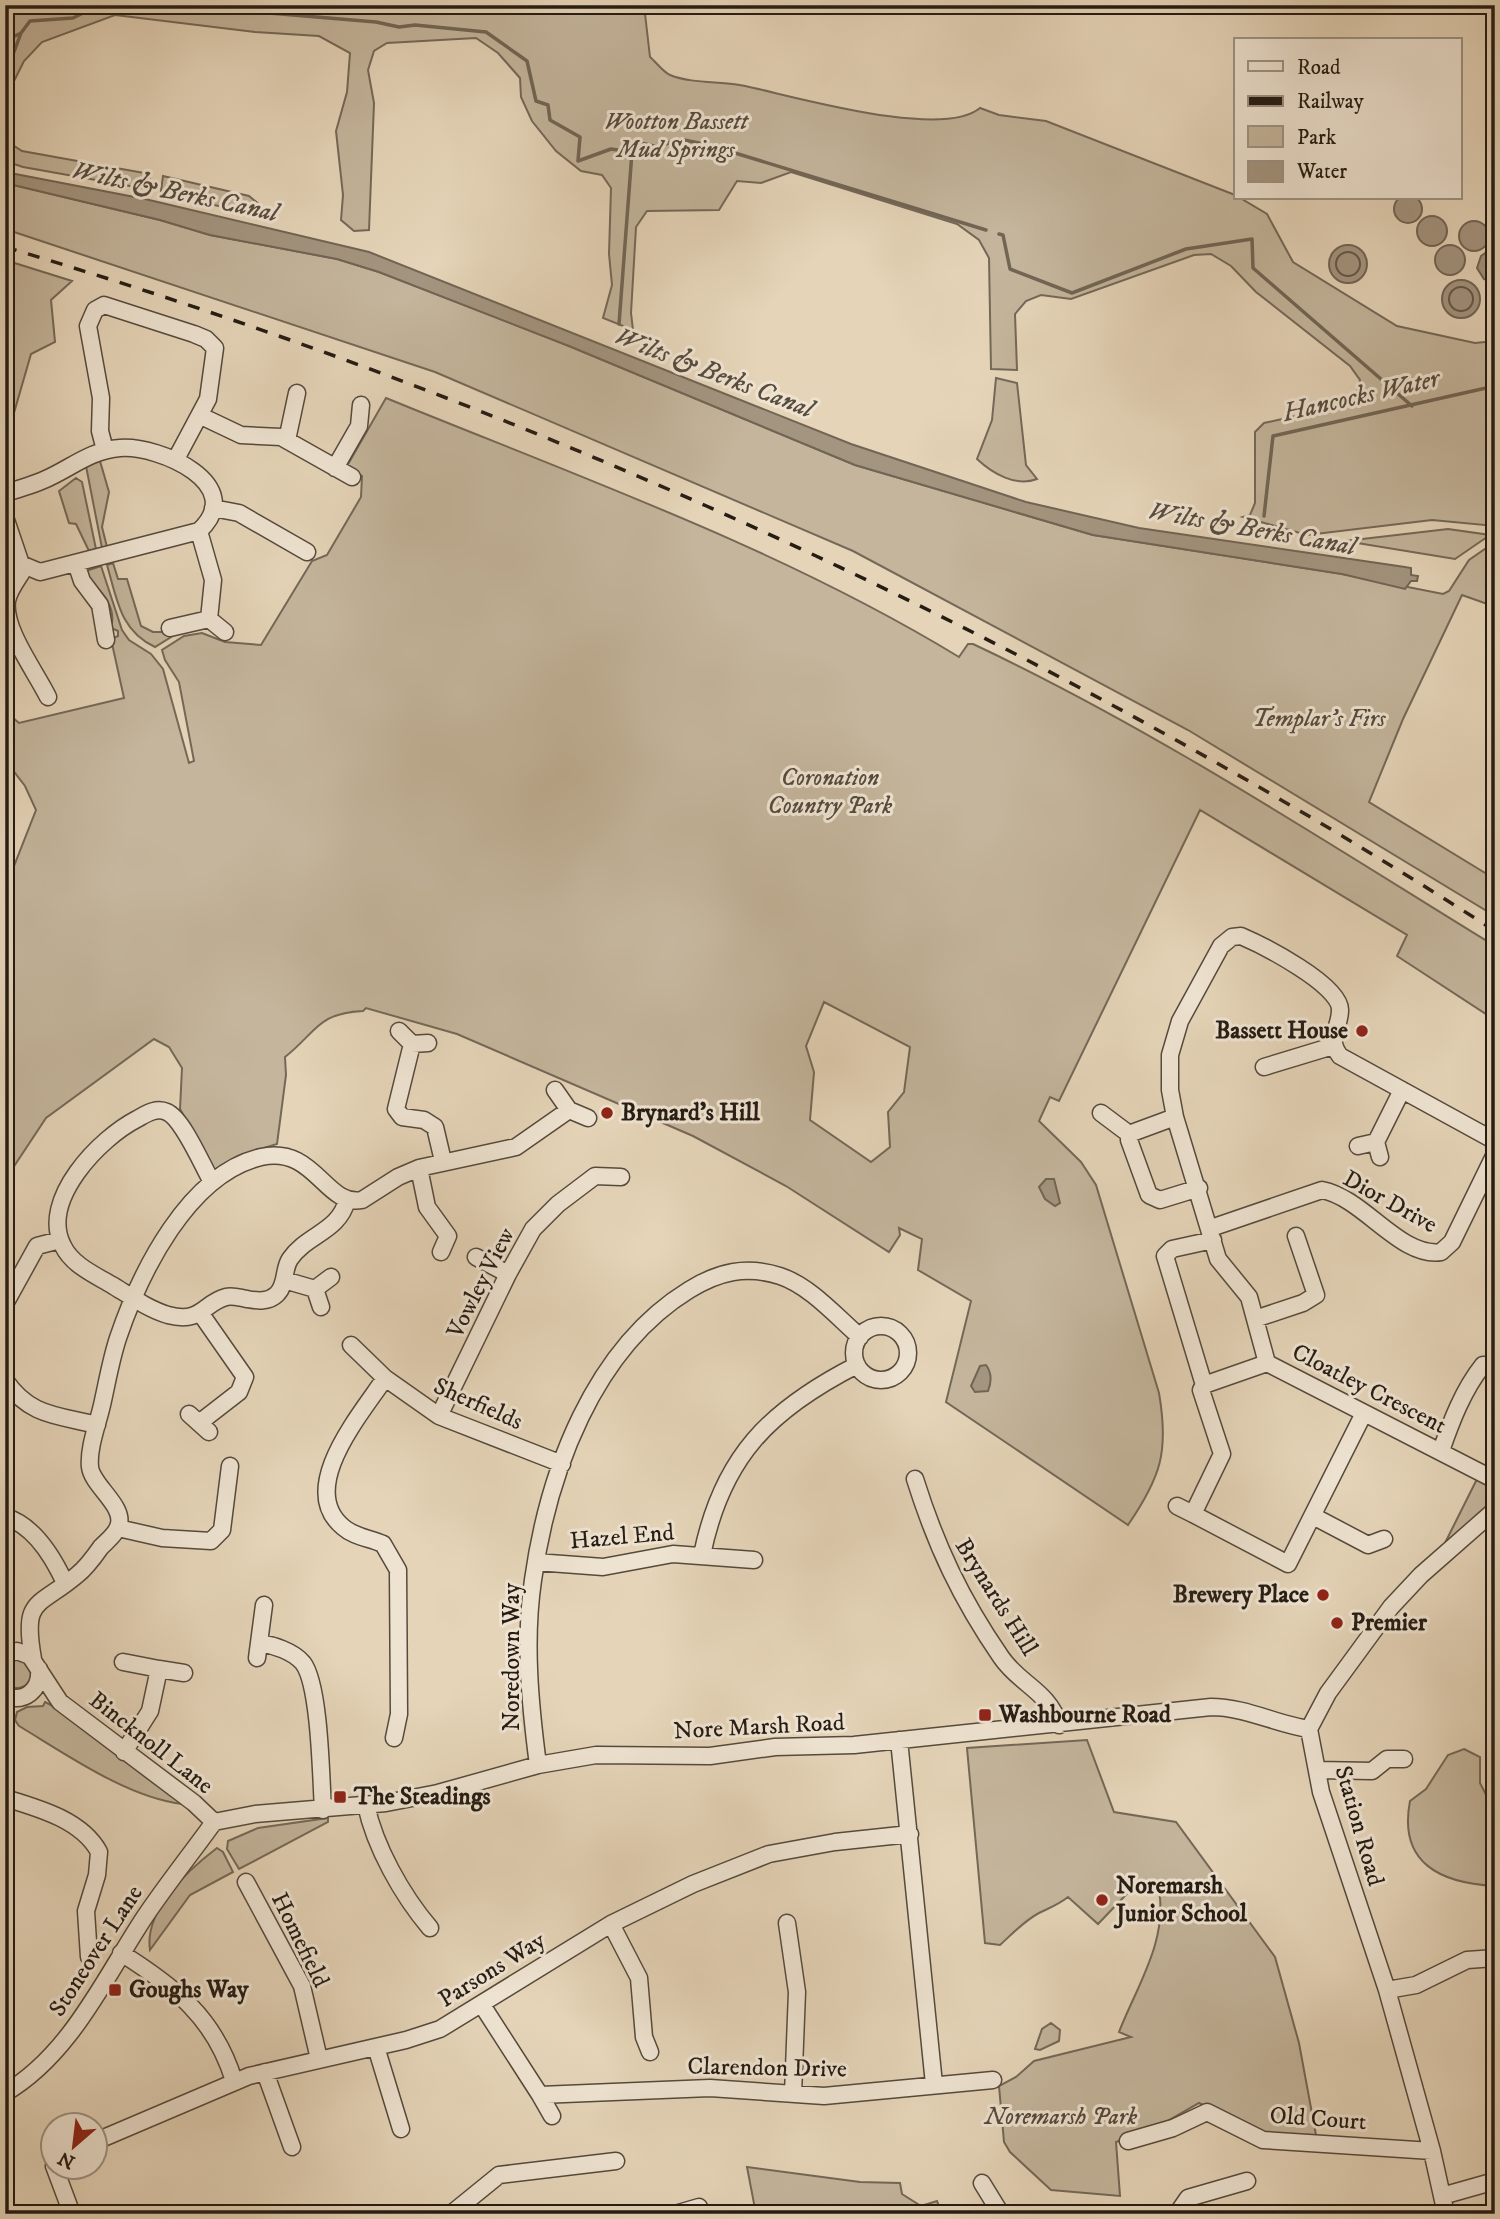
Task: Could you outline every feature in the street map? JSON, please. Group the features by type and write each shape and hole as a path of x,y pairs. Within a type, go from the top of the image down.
{"street":[{"path":"105,450 100,431 101,398 89,326 95,310 104,305 157,320 212,344 216,353 210,393 201,416 176,459"},
{"path":"287,440 297,393"},
{"path":"335,468 359,426 361,405"},
{"path":"201,416 241,435 287,440 352,477"},
{"path":"5,493 47,479 75,462 105,450 141,449 176,459 207,485 214,508 210,518 199,531 40,572 25,567 16,556 5,517"},
{"path":"214,508 239,513 307,552"},
{"path":"199,531 213,580 209,619"},
{"path":"76,564 82,581 100,605 106,640"},
{"path":"25,567 10,592 7,609 31,680 48,697"},
{"path":"170,628 209,619"},
{"path":"209,619 225,632"},
{"name":"Cloatley Crescent","path":"1333,1046 1333,1032 1340,1009 1333,994 1265,947 1241,936 1232,937 1221,946 1181,1021 1173,1042 1169,1069 1175,1118 1199,1188 1218,1259 1245,1290 1266,1363 1495,1480"},
{"path":"399,1031 420,1043 396,1109 402,1117 424,1120 436,1128 443,1161"},
{"path":"1264,1067 1333,1046 1340,1056 1495,1141"},
{"path":"555,1090 569,1110 588,1118"},
{"path":"1358,1146 1378,1149 1402,1090"},
{"path":"212,1182 178,1121 168,1112 154,1110 116,1130 84,1162 60,1210 60,1240 76,1263 157,1311 178,1317 201,1314 227,1297 269,1299 278,1294 288,1261 339,1221 347,1200"},
{"path":"7,1653 29,1627 34,1611 43,1598 82,1571 118,1528 118,1514 95,1481 90,1468 97,1425 118,1338 163,1241 180,1215 212,1182 250,1160 267,1156 282,1157 310,1167 334,1193 347,1200 368,1198 398,1177 419,1168 516,1147 569,1110"},
{"path":"1101,1113 1129,1134 1149,1195 1160,1200 1199,1188"},
{"path":"1129,1134 1175,1118"},
{"name":"Dior Drive","path":"1212,1234 1322,1190 1372,1216 1401,1240 1423,1250 1441,1252 1452,1242 1495,1154"},
{"path":"419,1168 427,1207 454,1236 441,1252"},
{"name":"Vowley View","path":"439,1416 528,1237 552,1209 595,1176 621,1177"},
{"path":"1204,1385 1158,1258 1172,1249 1212,1234"},
{"path":"1255,1320 1323,1299 1296,1236"},
{"path":"5,1304 37,1247 60,1240"},
{"path":"476,1257 508,1274"},
{"name":"Noredown Way","path":"538,1765 529,1661 530,1605 536,1562 548,1506 562,1464 592,1396 614,1362 662,1309 705,1280 744,1270 782,1276 810,1294 860,1337"},
{"path":"315,1289 331,1277"},
{"path":"284,1280 315,1289"},
{"path":"315,1289 321,1307"},
{"path":"199,1423 239,1392 245,1377 201,1314"},
{"path":"872,1328 894,1330 905,1341 908,1356 896,1375 882,1380 867,1376 857,1365 854,1350 860,1337 872,1328"},
{"name":"Sherfields","path":"351,1345 384,1378 439,1416 562,1464"},
{"path":"1193,1514 1222,1454 1201,1390 1204,1385 1266,1363"},
{"path":"702,1555 723,1485 754,1439 788,1406 857,1365"},
{"path":"1441,1451 1457,1411 1478,1372 1483,1366 1495,1366"},
{"path":"384,1378 343,1438 333,1464 327,1498 330,1513 342,1527 353,1535 383,1544 398,1570 399,1714 394,1738"},
{"path":"7,1386 33,1409 97,1425"},
{"path":"1288,1564 1364,1413"},
{"path":"118,1528 162,1538 211,1541 222,1530 230,1466"},
{"name":"Brynards Hill","path":"915,1479 933,1537 952,1579 1002,1659 1048,1700 1059,1725"},
{"path":"1177,1506 1304,1573"},
{"path":"1309,1729 1328,1693 1391,1606 1421,1575 1495,1510"},
{"path":"1313,1516 1371,1548"},
{"path":"5,1517 22,1524 33,1534 65,1583"},
{"name":"Hazel End","path":"536,1562 603,1567 660,1554 754,1560"},
{"path":"264,1605 258,1650 295,1657 307,1672 315,1708 323,1810"},
{"path":"5,1711 18,1697 38,1684 29,1627"},
{"path":"7,1653 20,1652 36,1664"},
{"path":"123,1662 184,1673"},
{"name":"Bincknoll Lane","path":"36,1664 60,1702 194,1803 214,1822"},
{"path":"124,1752 148,1718 159,1669"},
{"name":"Bincknoll Lane","path":"18,1697 60,1702"},
{"name":"Nore Marsh Road","path":"214,1822 255,1814 323,1810 439,1793 538,1765 613,1753 710,1756 775,1747 854,1745 1211,1707 1236,1709 1286,1726 1309,1729"},
{"name":"Station Road","path":"1309,1729 1321,1792 1387,1990 1432,2151 1446,2214"},
{"path":"899,1740 934,2084"},
{"path":"1318,1770 1371,1770 1387,1759 1404,1759"},
{"path":"5,1798 43,1811 85,1833 99,1852 97,1875 86,1911 89,1958"},
{"path":"366,1805 370,1825 408,1913 430,1928"},
{"name":"Stoneover Lane","path":"5,2093 28,2078 57,2049 174,1874 214,1822"},
{"name":"Parsons Way","path":"108,2137 234,2081 440,2029 611,1924 693,1884 769,1854 835,1842 910,1834"},
{"name":"Homefield","path":"246,1882 302,1986 320,2059"},
{"path":"787,1923 797,1992 793,2094"},
{"path":"611,1924 639,1978 644,2037 650,2052"},
{"path":"121,1953 158,1976 193,2007 218,2042 234,2081"},
{"path":"1387,1990 1416,1985 1467,1960 1495,1958"},
{"path":"482,2005 552,2116"},
{"path":"376,2047 401,2129"},
{"path":"265,2072 292,2147"},
{"name":"Clarendon Drive","path":"540,2095 710,2088 824,2096 993,2080"},
{"name":"Old Court","path":"1128,2141 1173,2128 1208,2112 1263,2140 1432,2151"},
{"path":"451,2214 499,2175 616,2161"},
{"path":"59,2180 72,2214"},
{"path":"1177,2214 1188,2198 1247,2181"},
{"path":"1442,2196 1495,2181"},
{"path":"982,2183 1001,2214"},
{"path":"675,2214 699,2207"}],"green space":[{"name":"Wootton Bassett Mud Springs","path":"5,5 289,5 314,8 319,5 644,5 650,57 667,74 697,81 745,86 830,106 902,118 961,117 980,108 999,115 1046,121 1234,195 1234,200 1243,200 1267,214 1293,262 1397,326 1475,343 1495,341 1495,526 1432,520 1307,535 1243,517 1250,515 1255,503 1255,432 1264,423 1340,406 1356,397 1360,380 1350,366 1256,292 1231,266 1211,254 1194,255 1071,299 1041,295 1026,301 1015,314 1017,370 991,369 989,258 979,240 957,224 791,172 761,183 737,181 719,210 647,211 636,227 631,313 633,330 603,318 612,285 609,254 611,188 602,175 581,171 556,151 532,121 521,97 520,78 498,53 476,38 387,43 374,51 368,70 374,103 369,230 354,231 341,220 343,195 336,131 347,92 350,53 319,36 255,32 115,15 42,42 24,61 5,99"},
{"path":"5,140 22,151 150,174 150,183 146,189 23,167 5,161"},
{"path":"163,176 249,196 270,213 247,212 167,195 161,191"},
{"name":"Templar's Firs","path":"5,183 160,220 210,235 337,259 379,272 569,346 855,465 1093,535 1342,574 1443,594 1449,591 1469,560 1495,542 1495,603 1493,606 1462,595 1403,719 1369,802 1495,879 1495,916 1188,730 853,551 435,372 5,229"},
{"path":"5,260 72,281 51,300 55,342 31,354 5,444"},
{"path":"996,378 1017,383 1026,465 1037,479 1021,481 1005,478 977,459 992,420"},
{"name":"Coronation Country Park","path":"386,398 678,516 821,582 959,657 968,644 973,644 1107,712 1238,788 1495,946 1495,1020 1397,956 1407,935 1200,810 1059,1101 1050,1097 1039,1121 1081,1162 1096,1185 1159,1393 1163,1431 1160,1463 1148,1492 1128,1525 946,1402 971,1301 918,1270 922,1239 899,1228 900,1235 889,1252 786,1186 693,1136 457,1034 366,1008 326,1020 285,1057 286,1075 277,1144 238,1156 214,1170 180,1109 182,1068 169,1047 154,1039 46,1118 5,1180 5,889 36,810 25,786 5,760 5,711 19,723 124,698 111,639 118,636 118,631 111,628 112,611 100,590 83,572 101,566 122,630 129,640 151,654 163,669 189,763 194,761 179,682 162,650 184,636 202,633 225,642 261,645 312,561 327,555 361,497 362,476 347,466","holes":["824,1002 910,1047 904,1092 888,1112 890,1147 871,1162 810,1120 814,1072 806,1046"]},
{"path":"100,461 109,492 102,527 107,547 102,548 86,466"},
{"path":"76,478 82,482 96,549 89,551 76,524 69,523 59,491"},
{"path":"1448,529 1490,535 1455,559 1345,541"},
{"path":"113,563 118,579 127,579 141,626 153,632 179,632 155,647 134,632 117,602 107,565"},
{"path":"1478,1477 1492,1485 1495,1499 1491,1507 1443,1547"},
{"path":"17,1660 27,1664 31,1674 27,1684 17,1688 7,1684 3,1674 7,1664"},
{"path":"45,1702 183,1804 162,1800 119,1784 19,1726 15,1720 17,1712 27,1707 43,1706"},
{"name":"Noremarsh Park","path":"1087,1740 1114,1812 1176,1822 1275,1957 1299,2043 1316,2135 1265,2135 1199,2103 1150,2131 1116,2142 1120,2196 1051,2190 1010,2152 1004,2142 999,2086 1016,2077 1034,2061 1131,2037 1119,2032 1155,1946 1161,1909 1159,1891 1140,1880 1098,1924 1068,1897 1028,1920 1000,1945 985,1943 967,1748"},
{"path":"1464,1749 1480,1757 1480,1783 1495,1812 1495,1886 1457,1880 1441,1874 1427,1866 1410,1840 1410,1801 1426,1789 1448,1755"},
{"path":"328,1818 328,1822 239,1869 227,1849 228,1841 258,1828"},
{"path":"217,1848 223,1852 233,1872 190,1895 150,1950 154,1920 170,1892"},
{"path":"1051,2023 1060,2030 1059,2041 1040,2050 1035,2049 1042,2029"},
{"path":"747,2167 860,2182 900,2183 902,2194 921,2206 937,2201 942,2214 756,2214"}],"water":[{"path":"5,172 145,199 369,252 851,444 1026,502 1139,528 1411,568 1411,575 1418,576 1417,581 1411,581 1405,589 1342,574 1093,535 855,465 569,346 379,272 337,259 210,235 160,220 5,183"},
{"path":"1397,200 1419,200 1421,214 1413,222 1403,222 1395,214"},
{"path":"1432,216 1443,220 1447,231 1443,242 1432,246 1421,242 1417,231 1421,220"},
{"path":"1474,221 1485,225 1489,236 1485,247 1474,251 1463,247 1459,236 1463,225"},
{"path":"1348,245 1362,250 1367,264 1362,278 1348,283 1334,278 1329,264 1334,250"},
{"path":"1450,245 1461,249 1465,260 1461,271 1450,275 1439,271 1435,260 1439,249"},
{"path":"1488,251 1495,251 1493,281 1484,279 1477,268 1481,256"},
{"path":"1461,280 1475,285 1480,299 1475,313 1461,318 1447,313 1442,299 1447,285"},
{"path":"1046,1179 1054,1179 1060,1203 1055,1206 1045,1199 1039,1187"},
{"path":"986,1365 991,1377 988,1391 975,1392 971,1386 980,1366"}],"waterway":[{"path":"5,41 21,33 30,21 73,18 99,5"},
{"path":"188,5 211,13 222,9 376,22 399,27 415,25 486,32 527,61 536,101 548,105 550,120 580,137 578,161 611,149 632,152 641,143 658,147 679,139 709,145 986,230"},
{"path":"5,76 21,33"},
{"name":"Wilts & Berks Canal","path":"619,324 632,152"},
{"path":"999,234 1003,235 1010,269 1072,293 1186,249 1252,239 1253,268 1412,406"},
{"name":"Hancocks Water","path":"1264,516 1273,436 1495,386"}],"railway":[{"path":"5,247 201,309 394,378 585,454 774,536 960,626 1142,721 1320,823 1495,931"}],"place":[{"name":"Bassett House","path":"1362,1031"},
{"name":"Brynard's Hill","path":"607,1113"},
{"name":"Brewery Place","path":"1323,1595"},
{"name":"Premier","path":"1337,1623"},
{"name":"Washbourne Road","path":"985,1715"},
{"name":"The Steadings","path":"340,1797"},
{"name":"Noremarsh Junior School","path":"1102,1900"},
{"name":"Goughs Way","path":"115,1990"}]}
